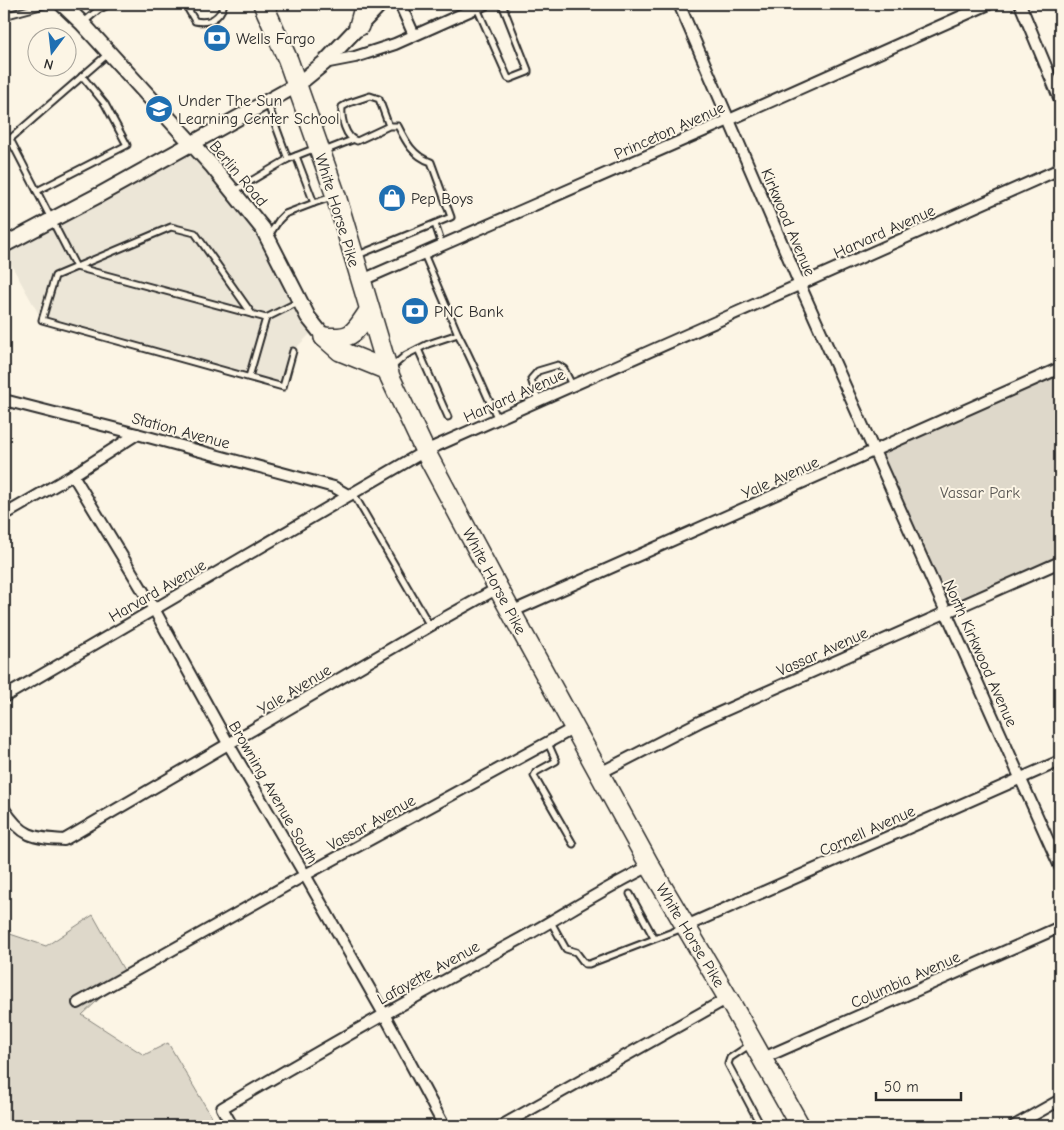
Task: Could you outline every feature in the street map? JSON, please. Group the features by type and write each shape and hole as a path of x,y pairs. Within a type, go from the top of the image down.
{"highway":[{"path":"360,26 365,4"},
{"name":"White Horse Pike","path":"267,8 288,60 336,196 387,370 425,451 650,866 728,998 800,1126"},
{"path":"324,337 342,338 353,334 369,311"},
{"path":"324,337 340,351 387,370"}],"main road":[{"name":"Berlin Road","path":"62,4 83,24 192,144 263,229 308,317 324,337"},
{"path":"4,245 297,85 324,63 380,4"}],"street":[{"path":"400,4 414,35"},
{"name":"Kirkwood Avenue","path":"679,4 874,452"},
{"name":"Princeton Avenue","path":"360,282 989,4"},
{"path":"1020,4 1060,100"},
{"path":"324,63 355,57 414,35 481,6"},
{"name":"Harvard Avenue","path":"4,697 425,451 1060,169"},
{"name":"Yale Avenue","path":"511,612 1060,368"},
{"name":"Station Avenue","path":"4,400 137,434 350,494"},
{"path":"4,515 73,475 137,434"},
{"name":"North Kirkwood Avenue","path":"874,452 1060,867"},
{"name":"Browning Avenue South","path":"73,475 154,609 229,745 384,1014 444,1126"},
{"name":"Vassar Avenue","path":"600,773 701,721 1060,562"},
{"name":"Yale Avenue","path":"4,809 13,824 35,838 64,840 498,588"},
{"name":"Vassar Avenue","path":"78,1003 305,875 576,727"},
{"name":"Cornell Avenue","path":"686,926 1060,761"},
{"name":"Lafayette Avenue","path":"232,1126 222,1108 622,879 650,866"},
{"name":"Columbia Avenue","path":"757,1051 1060,927"},
{"path":"501,1126 728,998"},
{"path":"1014,1126 1060,1100"}],"lane":[{"path":"4,16 48,4"},
{"path":"83,24 98,10 110,4"},
{"path":"185,4 194,21 201,22 208,22 219,16 224,4"},
{"path":"481,6 510,79 528,72 528,70 502,4"},
{"path":"109,53 10,139 76,267 266,318 300,301"},
{"path":"37,191 127,145 106,104 82,76"},
{"path":"352,140 348,136 341,114 342,107 349,103 370,96 379,99 389,126"},
{"path":"267,102 288,159"},
{"path":"233,192 288,159 352,140 357,141 389,126 398,126 411,150 419,157 431,162 451,217 353,257"},
{"path":"296,156 314,203"},
{"path":"268,238 283,216 336,196"},
{"path":"435,224 442,246"},
{"path":"252,314 195,233 171,227 55,276 42,320 283,387 293,351"},
{"path":"424,254 458,334 469,353 483,389 498,419"},
{"path":"248,377 266,318"},
{"path":"387,370 406,354 458,334"},
{"path":"418,349 448,417"},
{"path":"538,401 531,378 538,371 558,365 564,369 572,386"},
{"path":"350,494 430,626"},
{"path":"548,743 556,761 536,772 534,776 573,844"},
{"path":"630,894 654,938"},
{"path":"551,921 566,949 576,952 585,964 686,926"},
{"path":"757,1051 730,1058 728,1064 761,1126"}],"shaded area":[{"path":"192,144 263,229 317,327 293,351 283,387 42,320 4,252"}],"green space":[{"name":"Vassar Park","path":"1060,368 1060,562 946,613 874,452"},
{"path":"93,915 126,974 82,1015 144,1055 168,1043 213,1119 206,1126 4,1126 4,932 46,946"}],"place":[{"name":"Wells Fargo","path":"217,38"},
{"name":"Under The Sun Learning Center School","path":"159,109"},
{"name":"Pep Boys","path":"392,198"},
{"name":"PNC Bank","path":"415,311"}]}
